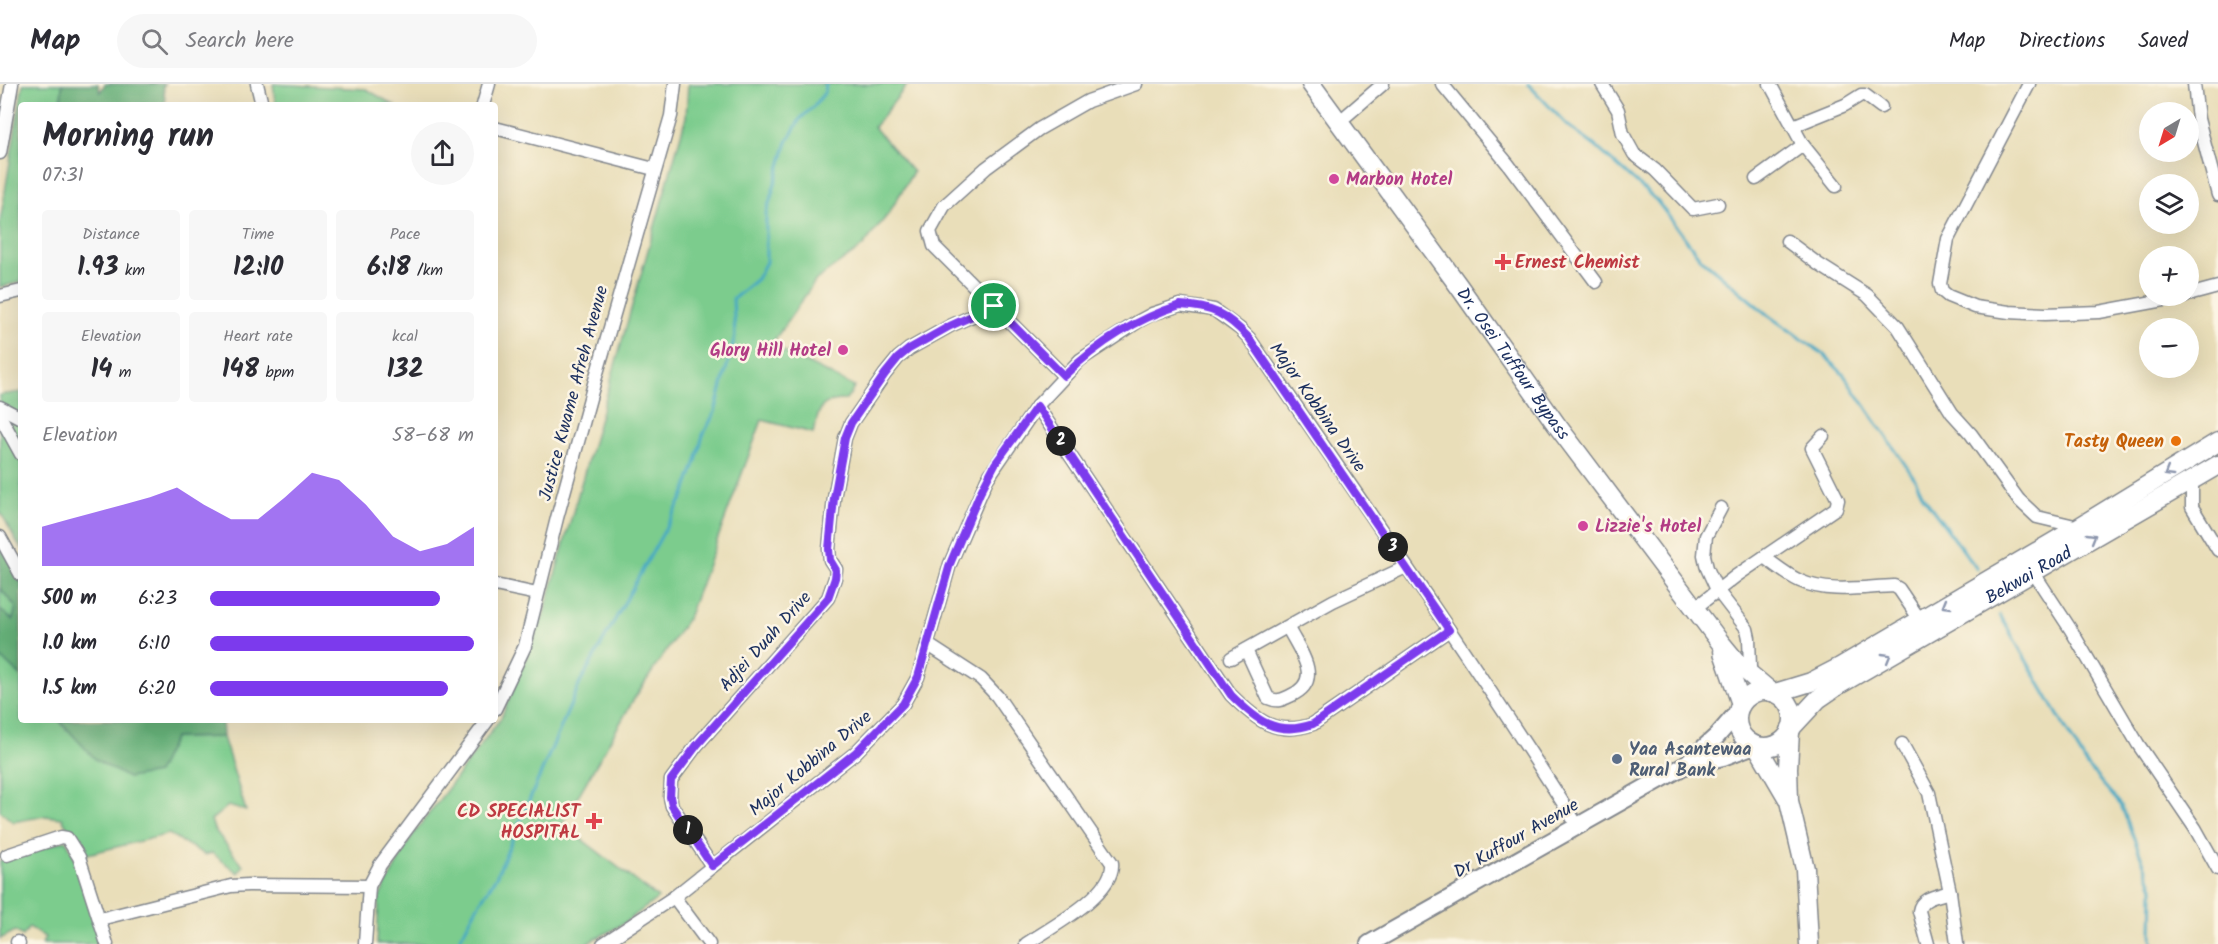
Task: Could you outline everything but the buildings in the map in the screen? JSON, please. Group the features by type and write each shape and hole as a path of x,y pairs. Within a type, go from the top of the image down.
{"highway":[{"name":"Dr. Osei Tuffour Bypass","path":"1311,84 1556,424 1723,645 1739,665 1773,692"},
{"name":"Bekwai Road","path":"1773,692 1811,682 1840,667 2079,527 2218,442"},
{"name":"Bekwai Road","path":"1837,686 2218,465"},
{"name":"Dr. Osei Tuffour Bypass","path":"1723,645 1739,708"},
{"path":"1723,645 1750,668 1768,678 1811,682"},
{"path":"1756,746 1777,745 1785,739 1818,699 1837,686"},
{"path":"1789,794 1803,730 1837,686"},
{"path":"1789,794 1756,746 1742,736 1736,721 1739,708 1749,696 1759,691 1773,692 1788,704 1793,720 1789,794 1805,869 1809,944"}],"main road":[{"path":"1684,766 1717,736 1739,708"},
{"path":"1684,766 1724,757 1756,746"},
{"name":"Dr Kuffour Avenue","path":"1369,944 1684,766"}],"street":[{"path":"0,151 12,84"},
{"path":"257,84 261,102"},
{"path":"484,102 489,84"},
{"name":"Justice Kwame Afreh Avenue","path":"498,703 525,646 537,594 654,169 671,116 675,84"},
{"path":"1064,376 934,246 930,231 944,206 986,168 1039,129 1088,101 1136,84"},
{"path":"1339,122 1383,84"},
{"path":"1442,84 1508,164 1596,282"},
{"path":"1602,84 1618,110 1623,134 1634,154 1655,170 1693,209 1718,204"},
{"path":"1770,84 1803,144 1836,186"},
{"path":"2029,84 1948,239 1942,291 1948,296 1975,307 2009,312 2045,314 2099,312 2139,304"},
{"path":"2194,84 2198,119 2218,195"},
{"path":"1792,126 1845,105 1861,95 1865,95 1881,107"},
{"path":"498,129 654,169"},
{"path":"1755,178 1803,144"},
{"path":"1787,241 1867,295 1893,321 1909,342 1952,413 1971,434 2018,500 2037,517 2079,527"},
{"path":"2199,292 2218,287"},
{"path":"0,296 18,292"},
{"name":"Major Kobbina Drive","path":"603,944 674,897 876,734 903,704 918,677 950,564 995,464 1037,406 1080,360 1152,314 1180,305 1214,310 1240,328 1249,338 1449,630 1576,825"},
{"name":"Adjei Duah Drive","path":"712,866 672,806 671,780 697,745 828,598 836,570 830,560 829,549 834,498 845,438 851,423 885,374 909,349 950,326 994,306"},
{"path":"1037,406 1231,695 1269,726 1279,729 1313,724 1449,630"},
{"path":"0,407 18,416"},
{"path":"0,416 18,449"},
{"path":"1695,608 1717,590 1836,508 1838,500 1812,448 1823,436"},
{"path":"2192,479 2192,507 2218,550"},
{"path":"2167,494 2192,507"},
{"path":"1721,508 1706,536 1704,555 1717,590 1747,629 1750,668"},
{"path":"0,537 18,570"},
{"path":"1764,557 1805,583 1832,588 1894,586 1899,589 1920,620"},
{"path":"1231,658 1333,601 1406,567"},
{"path":"2033,572 2071,630 2144,755 2195,828 2218,869"},
{"path":"498,586 537,594"},
{"path":"1246,650 1268,698 1276,701 1282,700 1301,691 1308,682 1308,671 1288,628"},
{"path":"927,644 972,673 997,696 1112,863 1113,871 1108,881 1094,898 1026,944"},
{"path":"365,944 369,886 380,865 486,723"},
{"path":"1902,744 1929,793 1950,892 1957,944"},
{"path":"7,855 61,837 67,838 78,857 107,944"},
{"path":"100,919 231,886 369,886"},
{"path":"1928,944 1919,906 1926,899 1950,892"},
{"path":"674,897 709,944"}],"green space":[{"path":"23,84 62,84 61,102 20,102"},
{"path":"62,84 98,84 100,92 105,84 165,84 163,86 166,102 61,102"},
{"path":"273,84 366,89 389,102 276,102"},
{"path":"688,84 908,84 874,127 913,172 889,213 862,247 816,280 771,345 855,387 846,400 825,404 819,412 813,433 762,420 688,618 634,699 562,824 658,898 623,924 586,944 377,944 379,898 412,836 501,718 543,617 686,117"},
{"path":"18,114 18,283 0,287 0,222"},
{"path":"18,392 18,544 0,511 0,395"},
{"path":"0,543 18,575 18,673 0,657 0,610 13,620 16,607 0,588"},
{"path":"0,588 16,607 13,620 0,610"},
{"path":"0,657 18,673 18,723 61,723 66,729 157,772 174,738 223,737 246,811 228,806 211,820 214,829 243,866 238,873 212,853 205,855 169,834 84,855 62,818 45,816 13,822 0,811"},
{"path":"62,723 222,723 223,737 174,738 157,773 128,778 96,760"},
{"path":"66,840 77,862 104,944 42,944 45,937 29,927 23,936 15,931 0,939 0,861"}],"waterway":[{"path":"457,944 496,877 580,683 684,495 703,435 715,412 735,336 733,299 757,279 766,262 766,214 787,142 800,119 825,92 826,84"},
{"path":"1528,84 1567,125 1595,146 1657,201 1700,258 1769,316 1822,353 1844,375 1915,479 1924,498 1977,569"},
{"path":"2000,615 2088,767 2121,805 2153,887 2152,938 2154,944"}],"place":[{"name":"Marbon Hotel","path":"1334,179"},
{"name":"Ernest Chemist","path":"1503,262"},
{"name":"Glory Hill Hotel","path":"843,350"},
{"name":"Tasty Queen","path":"2176,441"},
{"name":"Lizzie's Hotel","path":"1583,526"},
{"name":"Yaa Asantewaa Rural Bank","path":"1617,759"},
{"name":"CD SPECIALIST HOSPITAL","path":"594,821"}],"route":[{"path":"1180,305 1200,306 1214,310 1226,318 1249,338 1449,630 1313,724 1279,729 1269,726 1240,705 1231,695 1037,406 995,464 980,493 950,564 918,677 903,704 855,753 712,866 672,806 671,780 697,745 828,598 833,588 836,570 830,560 829,549 834,498 845,438 851,423 885,374 909,349 950,326 994,306 1064,376 1080,360 1152,314 1180,305"}]}
